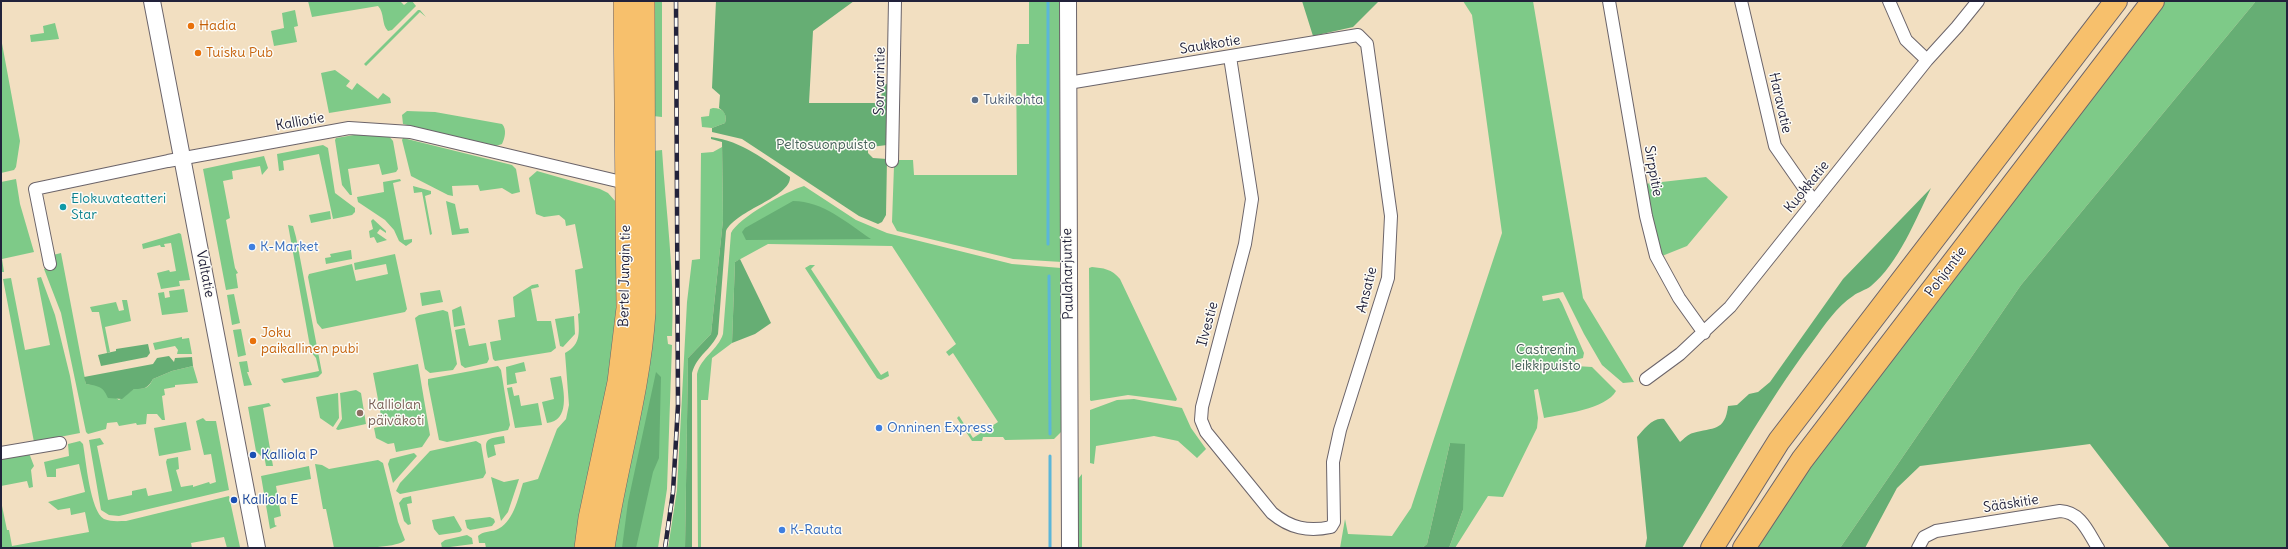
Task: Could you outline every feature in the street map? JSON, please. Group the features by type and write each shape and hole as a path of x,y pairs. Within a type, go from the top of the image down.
{"highway":[{"name":"Bertel Jungin tie","path":"604,548 610,512 637,389 643,348 645,312 635,184 624,1"},
{"name":"Bertel Jungin tie","path":"585,548 589,518 623,347 635,184 644,1"},
{"name":"Pohjantie","path":"1712,548 1779,441 2116,1"},
{"name":"Pohjantie","path":"1744,548 1802,460 2153,1"}],"street":[{"name":"Valtatie","path":"152,1 184,159 257,548"},
{"name":"Sorvarintie","path":"892,160 895,1"},
{"name":"Paulaharjuntie","path":"1068,1 1070,548"},
{"name":"Sirppitie","path":"1609,1 1646,216 1656,256 1679,298 1704,333"},
{"name":"Haravatie","path":"1741,1 1775,146 1814,202"},
{"path":"1889,1 1906,40 1926,60"},
{"name":"Kuokkatie","path":"1646,379 1680,354 1730,307 1926,60 1958,27 1978,1"},
{"name":"Saukkotie","path":"1068,83 1358,35"},
{"name":"Ansatie","path":"1331,527 1334,522 1333,462 1340,430 1388,278 1391,216 1367,44 1358,35"},
{"name":"Ilvestie","path":"1230,57 1252,199 1245,244 1202,407 1201,420 1206,432 1272,513 1283,522 1296,528 1319,530 1331,527"},
{"name":"Kalliotie","path":"50,264 35,189 349,128 410,132 635,184"},
{"path":"1,453 60,442"},
{"name":"Sääskitie","path":"1918,548 1924,537 1936,531 2060,511 2069,512 2076,515 2098,548"}],"green space":[{"path":"308,1 400,1 404,5 409,1 412,1 416,6 392,30 388,31 384,25 382,12 378,6 312,17"},
{"path":"652,1 662,1 662,117 653,116"},
{"name":"Peltosuonpuisto","path":"716,1 854,1 813,31 809,103 881,103 882,84 887,84 887,145 871,147 868,149 868,153 873,158 887,159 886,215 882,222 878,224 859,216 742,139 712,132 712,128 725,123 726,118 724,113 719,108 720,95 712,88"},
{"path":"1029,1 1061,1 1062,262 1013,259 897,231 892,222 894,166 898,160 913,160 914,175 1017,175 1016,56 1017,44 1029,44"},
{"path":"1302,1 1379,1 1353,27 1313,36"},
{"name":"Castrenin leikkipuisto","path":"1463,1 1533,1 1583,298 1634,382 1623,383 1602,365 1584,334 1563,292 1542,296 1543,301 1559,298 1562,303 1584,353 1583,358 1575,360 1576,366 1592,367 1616,391 1611,397 1594,406 1583,410 1544,418 1538,389 1534,390 1538,418 1537,428 1503,497 1488,496 1455,548 1449,548 1463,510 1450,443 1427,544 1422,548 1340,548 1345,519 1348,534 1392,536 1411,508 1502,233 1472,15"},
{"path":"2164,1 2256,1 2021,285 1840,548 1755,548 1842,421"},
{"path":"2256,1 2287,1 2287,548 2170,548 2090,444 1920,466 1897,488 1865,548 1840,548 2021,285"},
{"path":"295,10 298,26 294,27 297,42 274,46 271,31 284,28 282,13"},
{"path":"418,10 420,10 426,17 420,12 366,66 364,64"},
{"path":"55,23 59,39 31,42 30,35 44,33 43,26"},
{"path":"1,38 20,141 16,167 14,170 1,173"},
{"path":"335,70 350,81 346,86 352,90 357,83 378,99 383,93 390,98 391,103 329,113 321,73"},
{"path":"710,109 720,109 724,112 726,117 725,123 712,128 702,127 701,117 709,116"},
{"path":"407,111 435,112 502,124 505,131 504,139 502,144 496,146 403,124 402,115"},
{"path":"354,135 388,135 393,141 398,169 396,172 382,175 379,164 348,169 352,195 350,195 342,185 335,140 336,138"},
{"path":"711,137 722,139 753,152 790,177 788,184 782,191 740,217 732,223 726,231 718,334 697,362 692,373 692,548 685,548 688,358 711,334 723,220 722,142 711,139"},
{"path":"403,138 512,165 516,169 520,192 512,194 502,188 480,191 478,185 452,186 453,196 448,195 411,176 402,140"},
{"path":"323,145 328,148 335,193 355,208 355,212 352,215 333,219 319,154 283,161 284,170 279,171 277,154"},
{"path":"722,147 723,220 711,334 688,358 685,548 668,548 677,490 687,302 692,260 700,259 701,153 713,152"},
{"path":"662,150 670,243 673,313 672,336 667,336 668,344 672,345 667,489 658,548 612,548 653,151"},
{"path":"264,156 268,168 262,175 260,166 232,171 233,179 223,181 230,218 226,220 235,268 238,273 236,274 238,288 226,290 203,169"},
{"path":"537,171 600,189 608,193 616,202 620,312 578,548 486,548 485,543 479,543 478,536 482,533 502,527 507,522 514,510 523,483 538,479 557,429 566,419 569,405 565,353 574,346 577,341 579,331 578,314 580,313 575,270 583,268 575,224 566,226 565,220 559,215 544,217 536,214 529,178"},
{"path":"1706,177 1728,197 1687,246 1662,256 1644,184"},
{"path":"16,179 20,204 34,252 2,259 4,272 2,272 1,182"},
{"path":"400,179 401,181 393,183 404,240 412,239 412,242 406,246 399,241 394,230 385,220 358,202 357,197 384,192 383,182"},
{"path":"413,186 431,191 431,194 425,196 432,234 430,235 422,192 414,193"},
{"path":"804,186 856,220 887,233 1012,264 1061,268 1063,430 1054,439 1005,440 1003,437 983,437 982,441 972,441 957,418 959,416 973,438 998,422 953,353 949,356 946,352 956,344 892,246 768,244 735,262 732,343 712,358 708,400 701,400 701,548 698,548 697,374 702,363 721,340 723,334 731,233 735,227 753,213 775,199"},
{"path":"1931,188 1913,227 1890,266 1871,286 1847,300 1836,311 1795,365 1682,548 1645,548 1647,538 1637,437 1652,422 1660,419 1664,419 1680,442 1688,435 1712,429 1721,424 1724,420 1728,406 1737,405 1749,394 1758,392 1770,382 1843,279"},
{"path":"446,201 455,204 460,229 468,228 469,233 452,235"},
{"path":"793,201 804,202 825,209 871,239 746,240 742,232 745,228"},
{"path":"330,211 331,219 311,223 309,215"},
{"path":"373,219 386,231 386,233 380,229 377,233 387,240 377,243 374,237 370,238 369,231 373,229 371,221"},
{"path":"288,225 293,226 296,237 322,373 318,377 284,383 281,379 319,371 316,358 311,352"},
{"path":"179,233 181,234 190,280 179,281 180,286 161,289 157,273 169,270 170,272 176,271 171,243 164,244 165,247 161,247 160,245 143,249 142,244"},
{"path":"351,250 352,259 326,264 325,258 331,257 330,254"},
{"path":"61,253 86,384 98,385 119,400 135,388 148,387 153,379 172,371 193,366 198,383 175,385 175,387 164,389 165,395 162,396 165,420 162,420 157,414 147,414 146,424 137,425 136,423 119,426 117,422 107,423 106,429 88,434 86,432 61,313 44,269 52,265 53,255"},
{"path":"395,254 407,309 405,312 322,329 317,323 308,277 309,274 352,264 356,281 388,274 386,264 355,270 354,263"},
{"path":"740,259 771,323 755,334 732,343 735,262"},
{"path":"810,265 815,265 811,269 881,375 888,371 889,376 881,380 877,378 805,268"},
{"path":"1092,267 1111,271 1120,279 1177,399 1176,401 1128,395 1090,400 1089,268"},
{"path":"41,277 55,315 70,376 80,433 34,442 3,279 11,278 25,350 50,345 37,278"},
{"path":"538,284 539,287 531,289 537,321 551,321 556,348 551,352 495,361 493,359 490,342 501,340 498,320 515,317 513,297 532,285"},
{"path":"184,289 188,312 162,315 158,293 164,292 165,298 170,297 169,291"},
{"path":"440,290 443,302 422,306 420,293"},
{"path":"234,294 240,323 232,325 227,295"},
{"path":"122,300 127,300 131,321 105,327 110,352 107,353 99,312 92,312 90,307 116,302 119,311 124,310"},
{"path":"461,306 465,325 454,327 452,310"},
{"path":"443,310 448,312 457,364 453,370 430,373 425,369 415,318 419,315"},
{"path":"574,316 575,334 563,347 560,346 555,319"},
{"path":"465,328 469,346 486,343 489,359 487,363 465,368 461,365 455,330"},
{"path":"241,329 246,355 238,357 233,330"},
{"path":"182,337 182,339 189,338 192,354 177,354 178,350 175,346 155,350 153,343"},
{"path":"148,344 150,353 147,357 101,366 98,355 116,351 116,349"},
{"path":"169,356 174,362 175,358 192,357 193,366 172,371 153,379 146,387 134,389 122,399 108,398 100,387 86,384 84,377 153,364 157,358"},
{"path":"247,361 249,372 247,372 252,385 244,386 239,362"},
{"path":"524,362 526,371 515,373 517,383 507,385 506,367"},
{"path":"418,364 430,435 422,447 396,452 394,443 388,444 376,438 374,428 383,426 373,373"},
{"path":"498,366 501,370 510,425 508,430 447,442 439,440 428,379"},
{"path":"656,372 661,377 659,458 653,472 636,548 622,548 628,502"},
{"path":"561,376 564,397 562,411 559,417 554,421 547,423 542,402 554,399 550,378"},
{"path":"512,387 514,396 519,395 521,406 538,403 542,425 515,428 507,388"},
{"path":"356,390 361,393 366,424 338,430 336,429 342,419 340,393"},
{"path":"338,393 339,418 333,427 320,418 316,397"},
{"path":"1134,399 1182,408 1191,428 1206,449 1197,458 1178,441 1154,436 1096,446 1094,464 1090,463 1090,410 1117,400"},
{"path":"269,403 271,406 263,408 273,466 266,466 264,455 261,456 256,451 248,407"},
{"path":"203,418 206,421 216,421 229,490 119,516 109,515 101,510 89,440 100,438 104,444 97,446 108,500 132,495 132,491 146,488 148,496 172,491 166,462 167,459 178,457 179,469 176,470 181,487 193,485 193,487 209,482 210,484 216,482 211,454 204,455 196,421"},
{"path":"186,422 191,450 159,456 154,428"},
{"path":"504,436 505,443 494,445 496,455 488,458 486,447 487,441"},
{"path":"80,441 83,444 87,473 95,506 99,514 104,519 112,521 126,521 229,496 240,547 227,548 224,537 191,543 192,548 1,548 1,501 12,546 89,532 85,512 71,515 70,508 58,510 48,502 85,492 79,464 56,469 56,477 47,477 44,462 69,456 68,444"},
{"path":"476,441 481,444 486,473 483,478 400,494 396,491 400,483 430,451"},
{"path":"1450,443 1465,444 1463,510 1449,548 1422,548 1427,544"},
{"path":"29,453 34,466 31,470 33,487 29,488 27,481 1,486 1,458"},
{"path":"414,453 417,456 393,483 388,464 390,459"},
{"path":"378,460 383,463 398,522 405,540 392,545 361,548 334,548 326,509 323,509 315,464 322,465 329,469"},
{"path":"309,466 311,479 276,486 281,516 274,518 275,525 277,526 270,529 261,476"},
{"path":"1082,474 1082,548 1078,548 1078,479"},
{"path":"491,477 504,482 519,479 508,512 501,521"},
{"path":"411,496 412,503 407,504 411,524 408,525 404,521 399,503 403,498"},
{"path":"454,516 462,530 460,532 439,535 434,529 432,520"},
{"path":"490,517 494,519 495,522 492,526 470,530 467,528 465,520"},
{"path":"467,535 472,538 473,544 442,548 441,543 445,540"}],"waterway":[{"path":"1048,1 1048,244"},
{"path":"1049,276 1050,434"},
{"path":"1050,456 1050,548"}],"railway":[{"path":"665,548 673,492 678,405 676,1"}],"place":[{"name":"Hadia","path":"191,26"},
{"name":"Tuisku Pub","path":"198,53"},
{"name":"Tukikohta","path":"975,100"},
{"name":"Elokuvateatteri Star","path":"63,207"},
{"name":"K-Market","path":"252,247"},
{"name":"Joku paikallinen pubi","path":"253,341"},
{"name":"Kalliolan päiväkoti","path":"360,413"},
{"name":"Onninen Express","path":"879,428"},
{"name":"Kalliola P","path":"253,455"},
{"name":"Kalliola E","path":"234,500"},
{"name":"K-Rauta","path":"782,530"}]}
